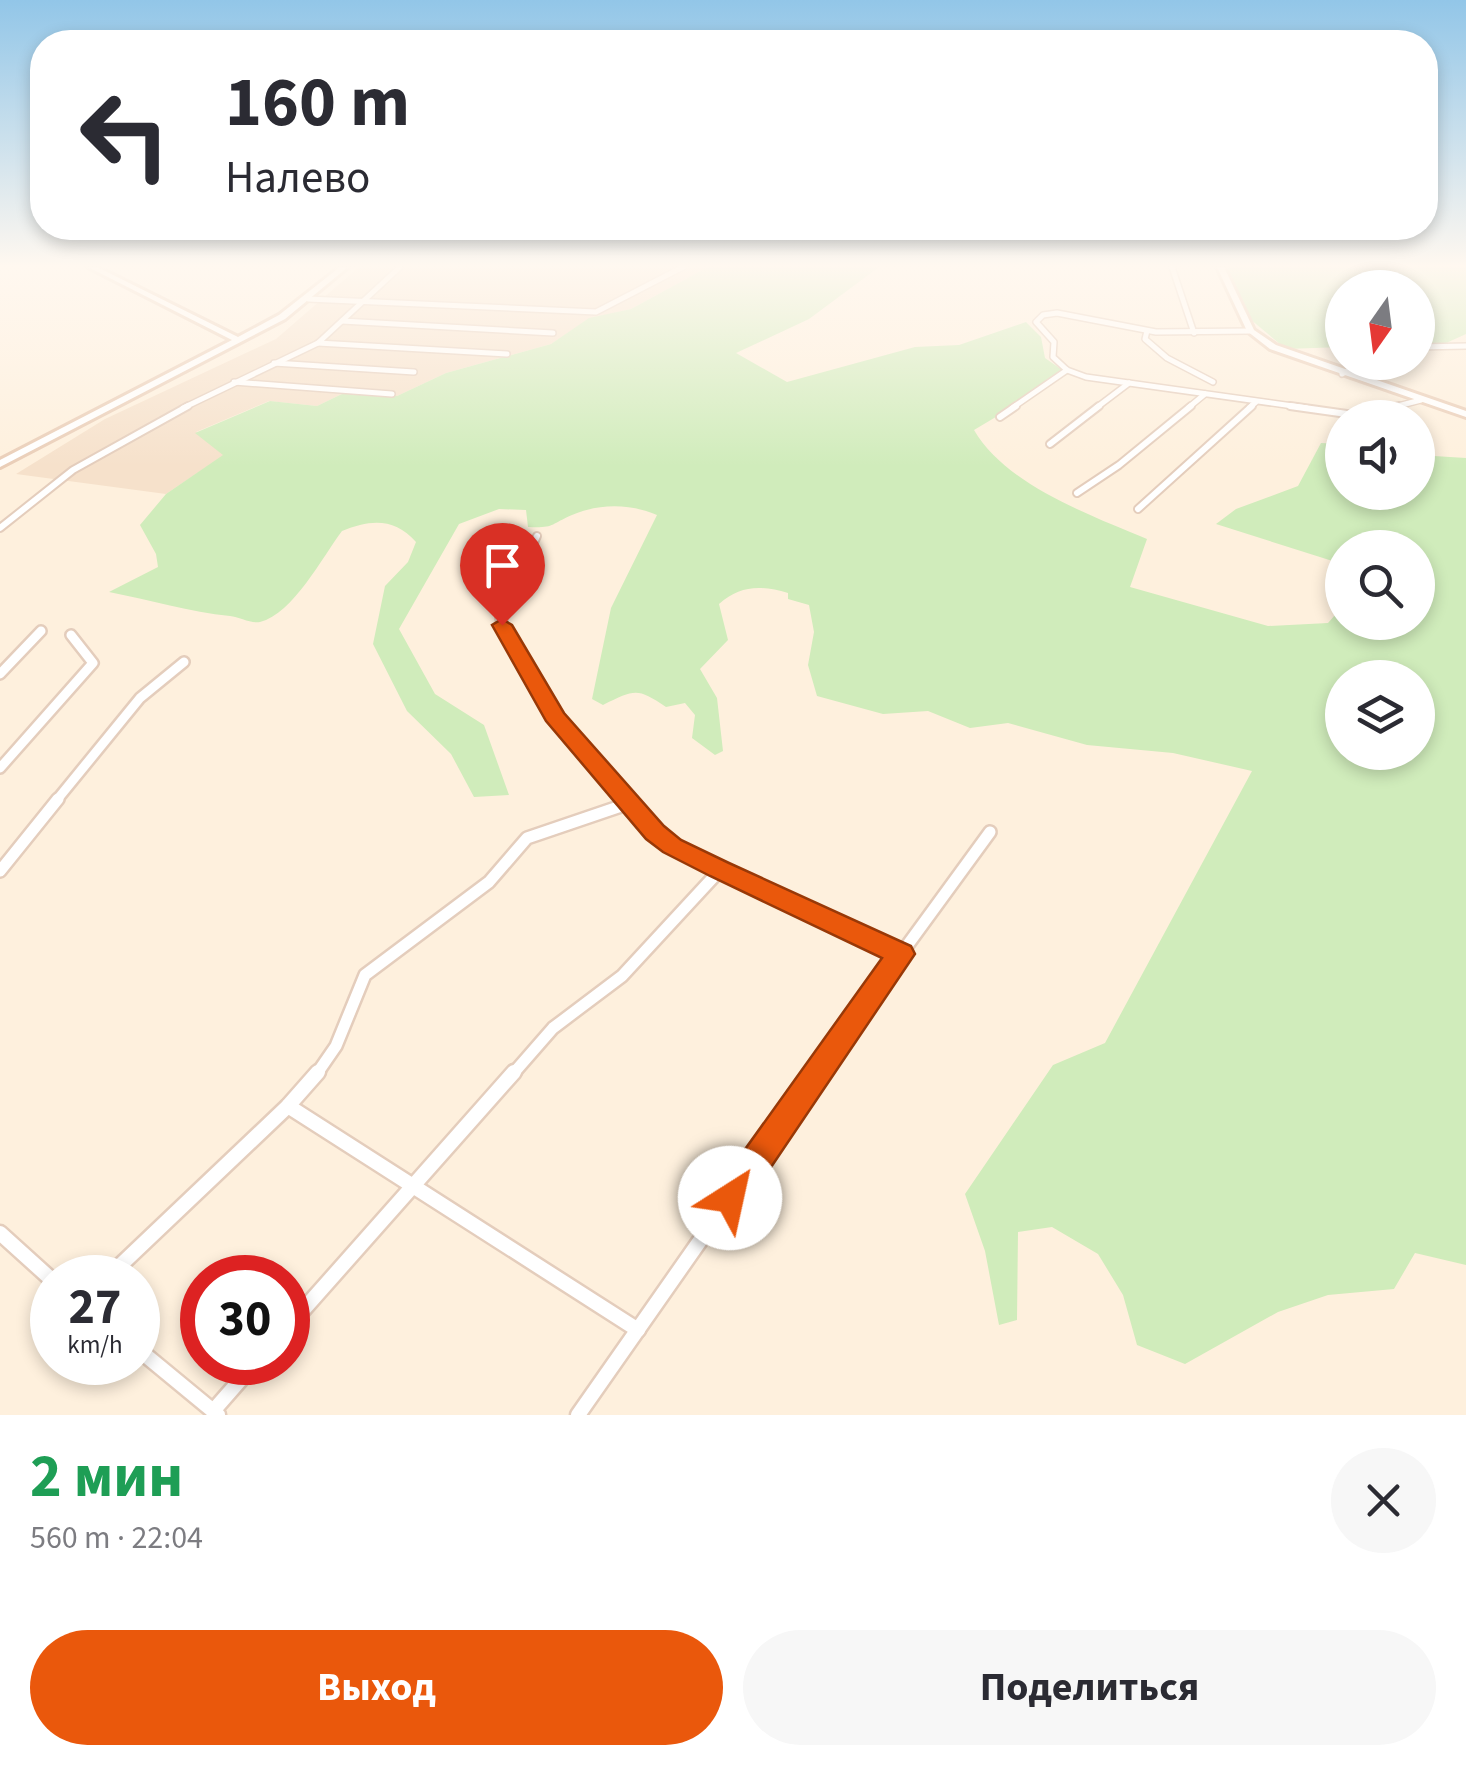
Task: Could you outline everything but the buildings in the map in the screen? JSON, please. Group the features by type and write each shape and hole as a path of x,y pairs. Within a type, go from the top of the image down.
{"street":[{"path":"217,350 225,340 222,333"},
{"path":"225,333 238,340"},
{"path":"0,464 252,333"},
{"path":"0,528 72,470 232,382 318,343 329,333"},
{"path":"1046,333 1054,342 1052,358 1067,370 1129,384 1304,411 1325,408"},
{"path":"1146,333 1145,339 1167,358 1213,382"},
{"path":"1254,333 1286,354 1325,368"},
{"path":"318,343 507,354"},
{"path":"1435,347 1466,346"},
{"path":"271,363 414,372"},
{"path":"1000,417 1067,370"},
{"path":"1360,380 1421,400"},
{"path":"232,382 392,394"},
{"path":"1050,444 1129,384"},
{"path":"1076,493 1119,465 1205,394"},
{"path":"1138,509 1256,402"},
{"path":"1435,404 1466,414"},
{"path":"537,536 501,617 554,716 672,846 901,954"},
{"path":"0,674 41,631"},
{"path":"0,768 93,663 71,635"},
{"path":"0,871 140,698 184,662"},
{"path":"131,1255 288,1106 336,1046 365,975 489,882 527,838 630,803"},
{"path":"578,1415 990,832"},
{"path":"310,1302 553,1028 577,1014 616,981 720,870"},
{"path":"288,1106 638,1330"},
{"path":"0,1233 30,1260"},
{"path":"160,1367 216,1413 238,1385"}],"shaded area":[{"path":"283,333 568,333 551,344 446,373 397,396 344,393 317,406 269,401 196,432 224,455 166,494 16,474 105,419"}],"green space":[{"path":"567,333 779,333 736,353 787,382 915,347 959,345 994,333 1037,333 1045,358 1068,374 974,430 988,449 1007,467 1051,496 1147,539 1130,587 1268,626 1325,623 1325,640 1435,640 1435,530 1325,530 1325,559 1216,524 1236,509 1298,486 1321,443 1325,443 1325,510 1435,510 1435,456 1466,458 1466,1265 1415,1253 1394,1289 1328,1295 1278,1312 1185,1364 1137,1345 1123,1295 1098,1254 1052,1227 1018,1232 1017,1320 999,1325 985,1251 965,1194 1053,1065 1105,1043 1252,771 1173,753 1087,745 1008,723 970,728 928,711 883,714 817,696 808,665 814,632 809,605 788,599 788,593 760,588 735,593 719,604 728,640 700,669 717,698 723,751 715,755 692,738 695,715 685,703 666,707 636,693 603,705 592,699 611,608 657,515 626,507 593,508 543,527 528,527 526,510 499,509 459,524 399,629 435,694 484,725 509,795 474,797 451,754 407,711 373,644 385,586 408,562 416,542 400,528 373,523 342,531 295,596 272,617 260,622 109,592 158,567 156,554 140,525 166,494 223,455 195,433 270,401 317,406 344,393 397,396 446,373 551,344"},
{"path":"1267,333 1325,333 1325,348 1286,349"},
{"path":"1435,333 1466,333 1466,334 1435,344"}],"route":[{"path":"502,625 554,716 655,832 672,846 720,870 901,954 730,1198"}]}
